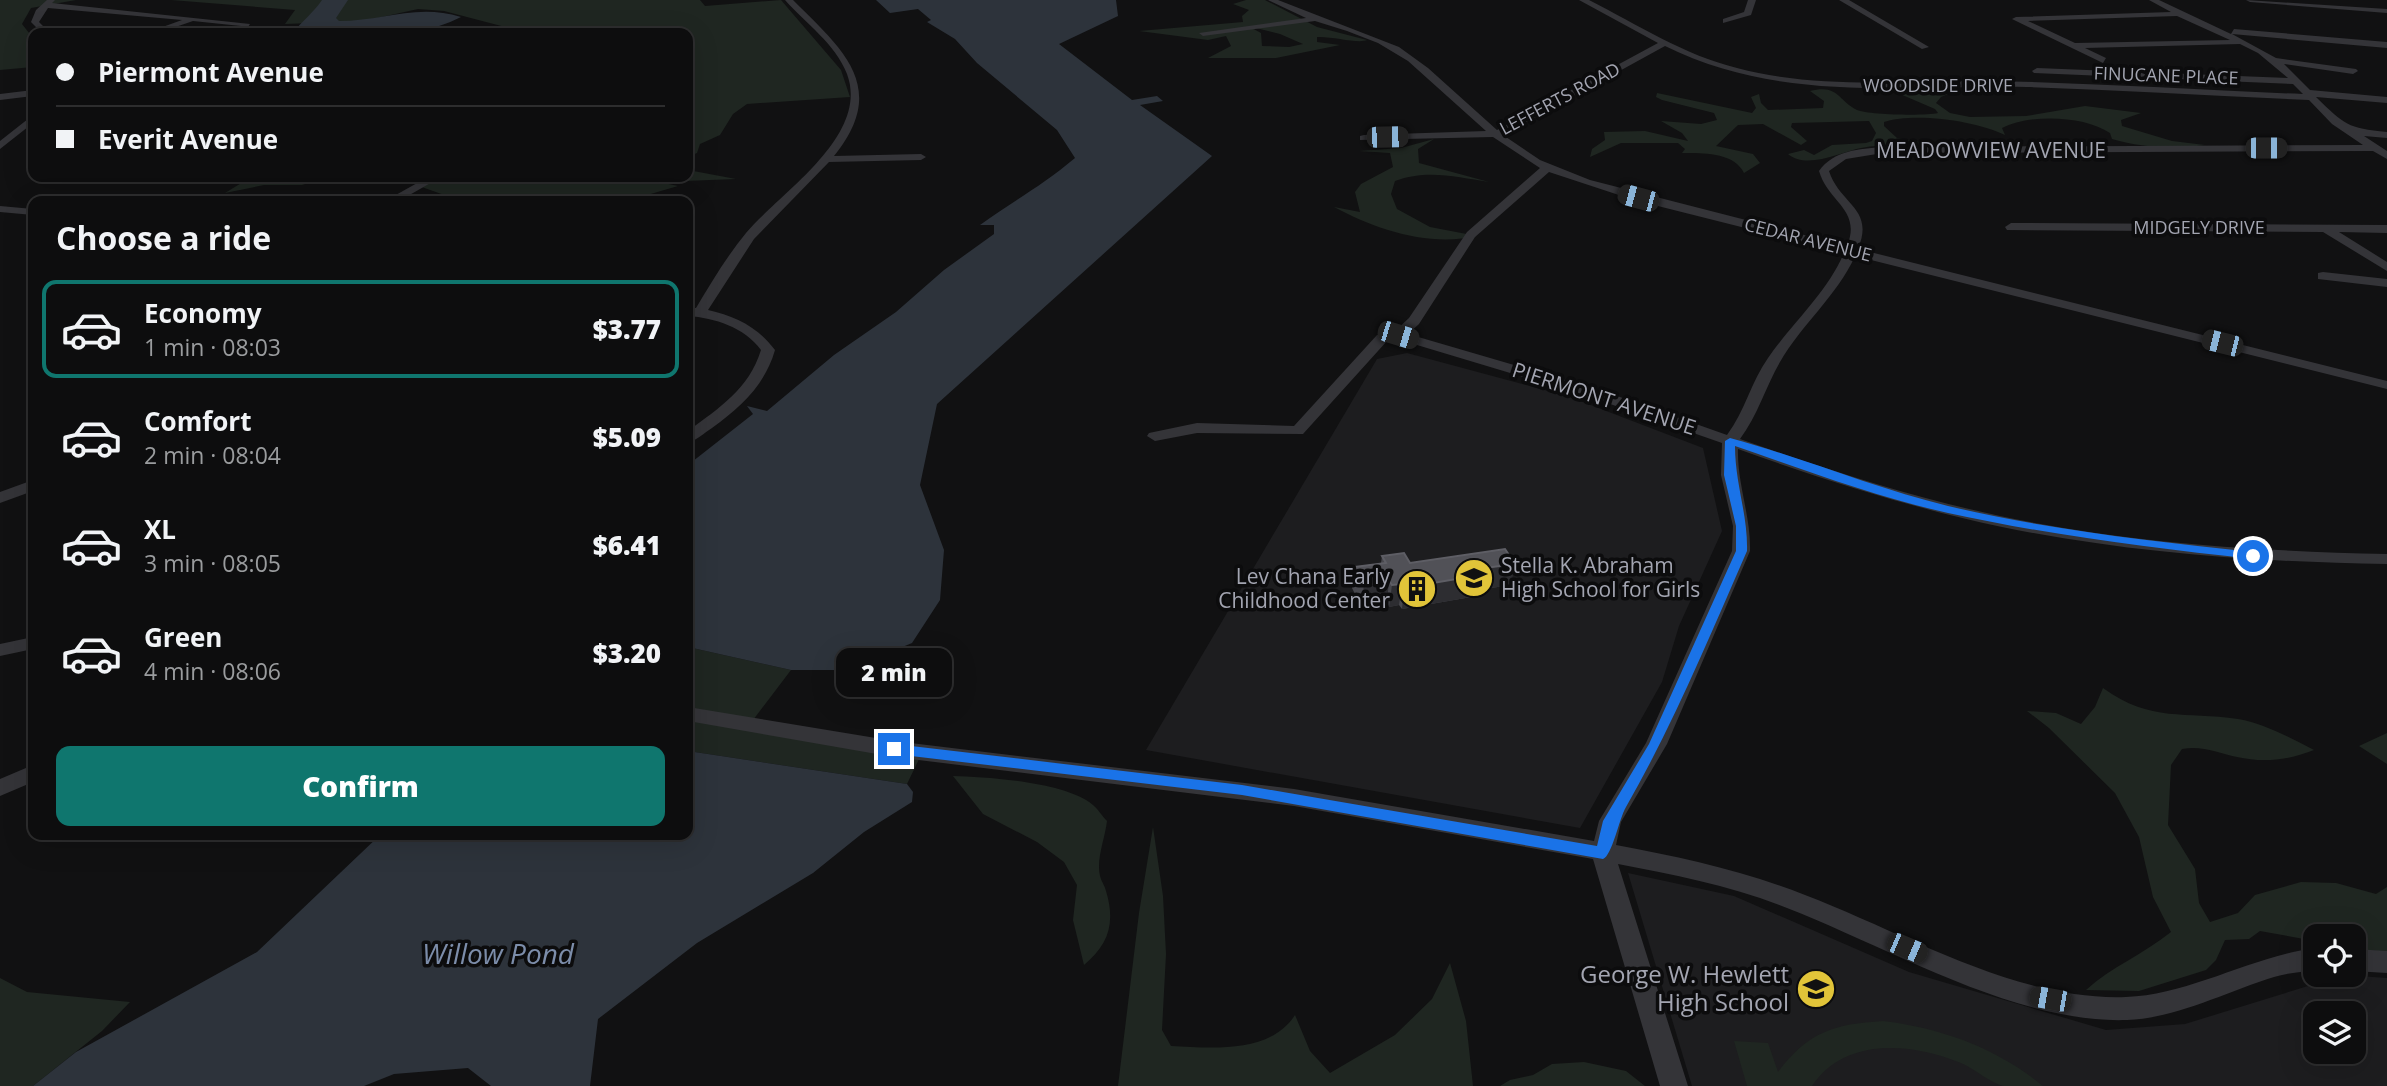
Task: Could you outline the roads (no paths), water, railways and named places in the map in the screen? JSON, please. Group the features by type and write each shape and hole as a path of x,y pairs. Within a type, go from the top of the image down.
{"street":[{"path":"693,434 737,401 755,383 765,368 768,350 762,340 744,328 694,312 750,235 825,159 850,118 855,89 849,68 836,50 789,0"},
{"name":"CEDAR AVENUE","path":"1274,0 1394,48 1424,69 1523,154 1612,191 2387,385"},
{"name":"WOODSIDE DRIVE","path":"1583,0 1731,70 1815,85 1987,84 2387,100"},
{"path":"1726,21 1748,13 1752,0"},
{"path":"1843,0 1925,47"},
{"path":"2153,0 2243,42 2274,61 2351,132 2387,156"},
{"path":"2250,0 2387,11"},
{"path":"41,28 35,22 48,3 246,24 243,28"},
{"path":"2103,60 2016,19 2184,14"},
{"path":"165,28 195,18"},
{"path":"1203,33 1316,19"},
{"path":"2314,26 2331,40"},
{"path":"2221,31 2387,45"},
{"name":"LEFFERTS ROAD","path":"1364,138 1497,134 1667,42"},
{"path":"2074,47 2243,42"},
{"path":"2274,61 2353,71"},
{"name":"FINUCANE PLACE","path":"2037,71 2295,81"},
{"path":"0,97 28,94"},
{"path":"0,146 28,122"},
{"path":"2351,132 2387,135"},
{"name":"MEADOWVIEW AVENUE","path":"1730,441 1746,419 1773,361 1816,307 1851,251 1858,234 1857,219 1827,181 1824,171 1841,158 1861,152 2374,148"},
{"path":"825,159 921,157"},
{"path":"1155,436 1197,428 1298,431 1382,338 1398,335 1414,321 1471,235 1549,166"},
{"path":"400,196 427,182"},
{"path":"0,209 28,212"},
{"name":"MIDGELY DRIVE","path":"2011,227 2387,229"},
{"path":"2324,228 2387,267"},
{"path":"2323,276 2387,283"},
{"name":"PIERMONT AVENUE","path":"1398,335 1574,387 1877,490 1948,509 2054,531 2232,554 2387,559"},
{"path":"1674,1086 1603,853 1610,821 1656,744 1741,551 1742,526 1729,475 1730,441"},
{"path":"0,498 28,487"},
{"path":"0,650 28,644"},
{"path":"693,715 856,744 1242,790 1697,870 1764,888 1981,980 2035,996 2106,1008 2145,1008 2182,1000 2277,964 2303,961"},
{"path":"0,788 28,775"},
{"path":"2366,961 2387,962"}],"water":[{"path":"322,0 348,0 336,18 339,21 415,12 445,13 461,17 430,28 298,28"},
{"path":"876,0 1116,0 1118,16 1059,44 1132,100 1157,96 1163,101 1140,105 1212,156 937,404 920,485 944,550 940,600 912,643 847,670 791,670 693,648 693,461 753,414 747,406 767,411 834,355 896,312 944,270 994,234 994,225 980,225 1075,158 1057,130 977,63 955,39 927,22 931,20 918,9 890,13"},
{"name":"Willow Pond","path":"693,752 907,784 913,792 912,802 864,832 813,873 697,943 598,1019 590,1086 491,1086 468,1068 394,1074 364,1086 33,1086 76,1052 257,952 375,840 693,840"}],"place":[{"name":"Stella K. Abraham High School for Girls","path":"1474,578"},
{"name":"Lev Chana Early Childhood Center","path":"1417,589"},
{"name":"George W. Hewlett High School","path":"1816,989"}]}
